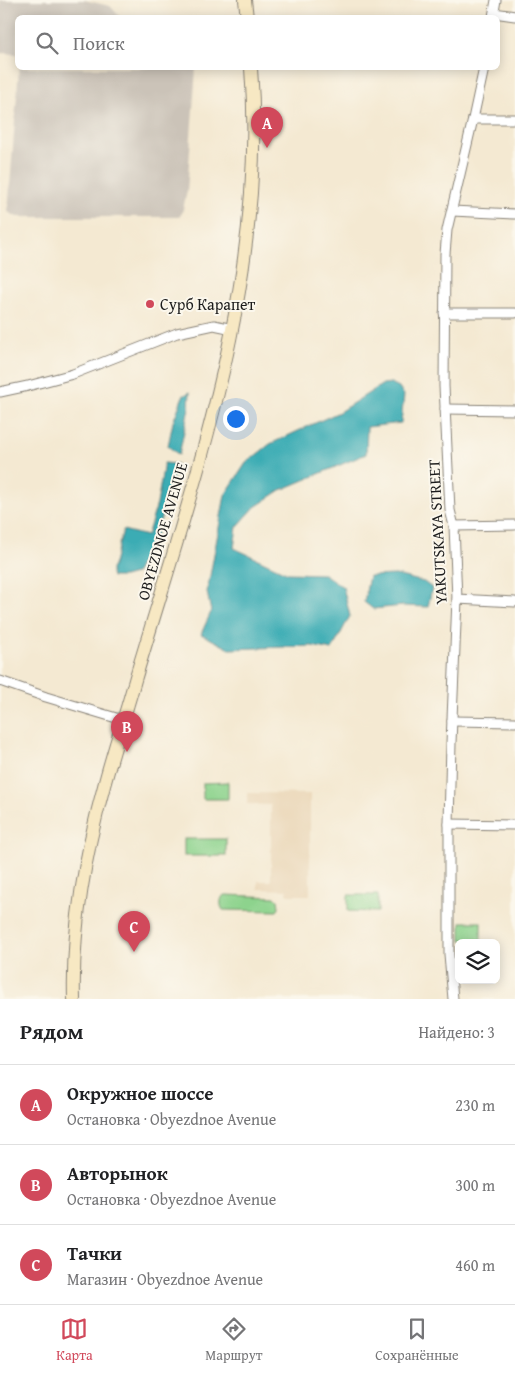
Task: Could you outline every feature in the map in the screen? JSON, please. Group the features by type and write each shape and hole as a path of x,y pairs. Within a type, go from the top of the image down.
{"main road":[{"path":"245,0 247,15"},
{"name":"OBYEZDNOE AVENUE","path":"74,999 74,966 78,918 90,841 105,782 209,430 233,329 246,249 253,171 251,70"}],"street":[{"path":"494,15 496,0"},
{"path":"500,15 515,16"},
{"name":"YAKUTSKAYA STREET","path":"452,999 449,954 449,824 457,599 454,526 450,510 445,409 444,313 447,230 474,120 484,70"},
{"path":"474,120 515,119"},
{"path":"452,211 515,214"},
{"path":"444,313 515,313"},
{"path":"0,392 74,374 177,333 214,325 233,329"},
{"path":"445,409 515,410"},
{"path":"454,526 515,525"},
{"path":"457,599 515,602"},
{"path":"0,681 123,720"},
{"path":"452,721 515,722"},
{"path":"449,824 515,825"}],"shaded area":[{"path":"0,0 84,0 110,6 118,15 15,15 15,54 0,53"},
{"path":"19,70 196,70 187,191 182,213 179,217 17,217 8,212"},
{"path":"247,793 310,794 310,895 287,895 287,890 258,889 258,881 271,881 271,805 247,804"}],"green space":[{"path":"228,782 228,799 203,799 203,783"},
{"path":"184,839 226,839 226,856 184,856"},
{"path":"348,895 378,895 378,912 348,911"},
{"path":"223,896 275,897 278,900 279,907 277,911 223,910 221,901"},
{"path":"461,922 481,922 481,939 461,939"}],"water":[{"path":"391,383 399,387 404,395 401,423 367,427 366,454 281,490 255,507 237,527 234,548 288,573 324,574 343,587 350,616 332,650 312,646 230,649 201,634 211,612 207,592 225,495 246,463 270,444 339,412 383,384"},
{"path":"190,392 189,408 179,455 168,446 173,422 183,396"},
{"path":"164,463 177,464 156,535 135,574 124,577 112,577 111,569 123,530 147,536 157,504"},
{"path":"396,575 424,582 432,588 428,607 403,606 373,609 364,602 369,576"}],"place":[{"name":"Окружное шоссе","path":"267,148"},
{"name":"Сурб Карапет","path":"150,304"},
{"name":"Авторынок","path":"127,752"},
{"name":"Тачки","path":"134,952"}]}
